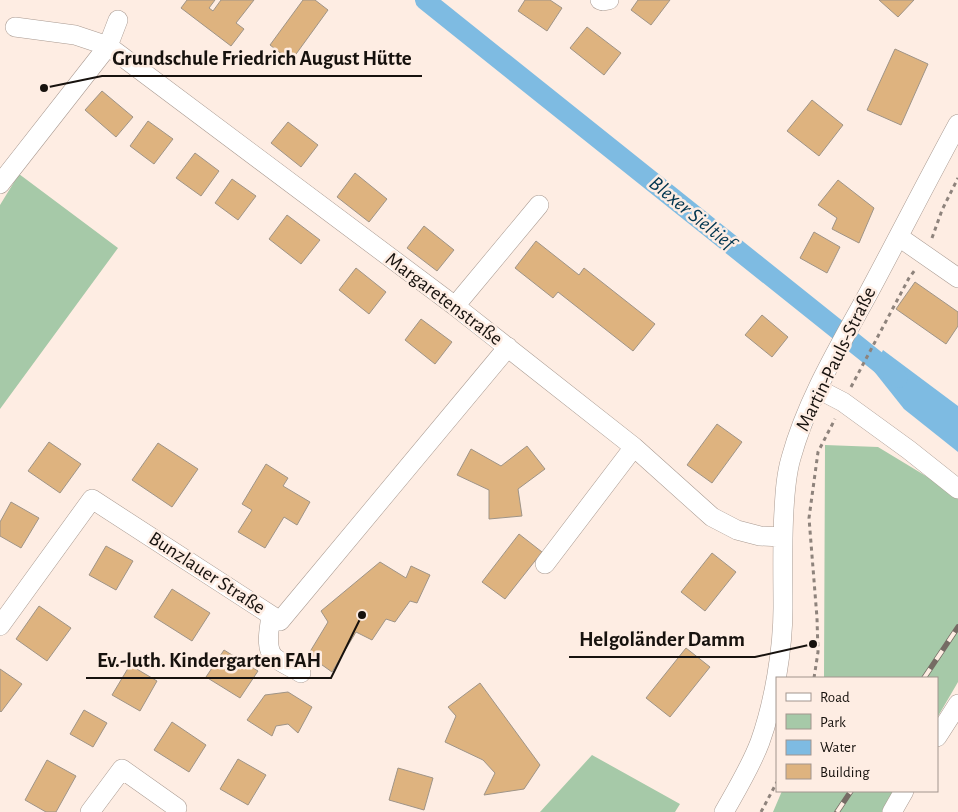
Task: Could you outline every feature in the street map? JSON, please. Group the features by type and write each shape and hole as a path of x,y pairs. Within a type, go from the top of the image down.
{"street":[{"path":"600,0 608,0"},
{"path":"0,184 108,46 118,20"},
{"name":"Margaretenstraße","path":"15,28 75,35 108,46 455,306 634,447 712,517 736,530 760,536 782,537"},
{"name":"Martin-Pauls-Straße","path":"776,677 782,641 782,537 786,479 798,436 827,369 899,237 951,154 958,124"},
{"path":"455,306 539,205"},
{"path":"899,237 958,278"},
{"name":"Bunzlauer Straße","path":"0,626 92,499 280,621 508,348"},
{"path":"818,389 843,402 909,450 958,489"},
{"path":"545,564 634,447"},
{"path":"271,615 269,649 274,658 301,673"},
{"name":"Martin-Pauls-Straße","path":"724,812 760,742 776,678"},
{"path":"938,735 958,704"},
{"path":"90,812 122,769 177,808"},
{"path":"892,812 903,792"}],"path":[{"path":"814,677 818,652 817,618 809,518 818,452 874,345"},
{"path":"761,812 776,784"}],"green space":[{"path":"19,174 118,248 0,409 0,205"},
{"path":"825,445 878,447 958,497 958,682 938,716 938,677 824,677"},
{"path":"592,755 680,804 675,812 540,812"},
{"path":"782,792 895,792 884,812 773,812"}],"water":[{"path":"883,350 958,406 958,452 904,409 873,370"}],"building":[{"path":"187,0 215,0 209,8 213,11 221,0 254,0 236,23 244,29 231,46 181,8"},
{"path":"303,0 315,0 328,10 291,61 270,45"},
{"path":"525,0 550,0 562,8 547,31 518,11"},
{"path":"638,0 670,0 651,25 631,10"},
{"path":"879,0 914,0 898,17"},
{"path":"587,27 621,53 604,75 570,48"},
{"path":"895,49 928,64 901,125 867,110"},
{"path":"102,91 133,117 116,137 85,110"},
{"path":"812,100 843,125 819,156 787,131"},
{"path":"148,121 173,139 154,164 130,146"},
{"path":"288,122 318,145 301,167 271,143"},
{"path":"195,153 219,171 201,196 176,178"},
{"path":"355,173 387,199 369,222 337,197"},
{"path":"232,179 256,196 238,220 215,203"},
{"path":"838,180 874,208 859,243 832,229 837,218 818,205"},
{"path":"287,215 320,240 301,264 269,239"},
{"path":"424,226 454,250 437,271 407,248"},
{"path":"814,232 840,247 827,273 800,258"},
{"path":"536,241 579,275 584,268 655,324 633,351 558,292 553,298 515,268"},
{"path":"356,268 386,292 369,314 339,290"},
{"path":"915,282 958,312 958,326 946,344 896,309"},
{"path":"762,315 788,337 772,357 745,335"},
{"path":"421,319 452,342 435,364 405,340"},
{"path":"717,424 742,442 712,483 687,465"},
{"path":"49,442 81,464 60,493 28,471"},
{"path":"158,443 198,469 172,507 132,480"},
{"path":"527,446 545,469 518,489 522,516 489,519 489,490 457,475 471,449 501,466"},
{"path":"266,464 288,478 283,486 310,502 297,525 284,517 265,548 238,532 252,510 242,504"},
{"path":"11,502 39,518 21,548 0,536 0,522"},
{"path":"519,534 542,552 505,599 482,582"},
{"path":"106,546 133,561 116,590 89,575"},
{"path":"712,553 736,572 705,611 681,592"},
{"path":"380,562 406,578 411,566 430,575 417,603 410,601 395,622 386,619 372,640 356,632 332,672 308,655 328,622 321,611"},
{"path":"172,589 210,613 192,641 154,617"},
{"path":"39,606 71,628 47,661 16,639"},
{"path":"686,648 710,667 670,717 646,698"},
{"path":"224,650 258,671 240,698 206,677"},
{"path":"130,665 157,681 140,711 112,695"},
{"path":"0,669 22,684 1,712 0,711"},
{"path":"480,683 540,765 524,789 484,795 495,773 483,760 445,742 456,716 448,707"},
{"path":"288,692 312,707 298,733 288,724 276,726 272,736 247,720 265,695"},
{"path":"84,710 107,723 93,747 70,734"},
{"path":"172,722 206,745 189,772 154,750"},
{"path":"238,759 266,775 248,805 220,789"},
{"path":"47,760 76,776 56,812 46,812 25,800"},
{"path":"398,768 433,778 424,810 389,800"}],"waterway":[{"name":"Blexer Sieltief","path":"425,0 898,378"}],"railway":[{"path":"925,677 958,627"},
{"path":"837,812 850,792"}],"place":[{"name":"Grundschule Friedrich August Hütte","path":"44,88"},
{"name":"Ev.-luth. Kindergarten FAH","path":"362,615"},
{"name":"Helgoländer Damm","path":"813,644"}]}
